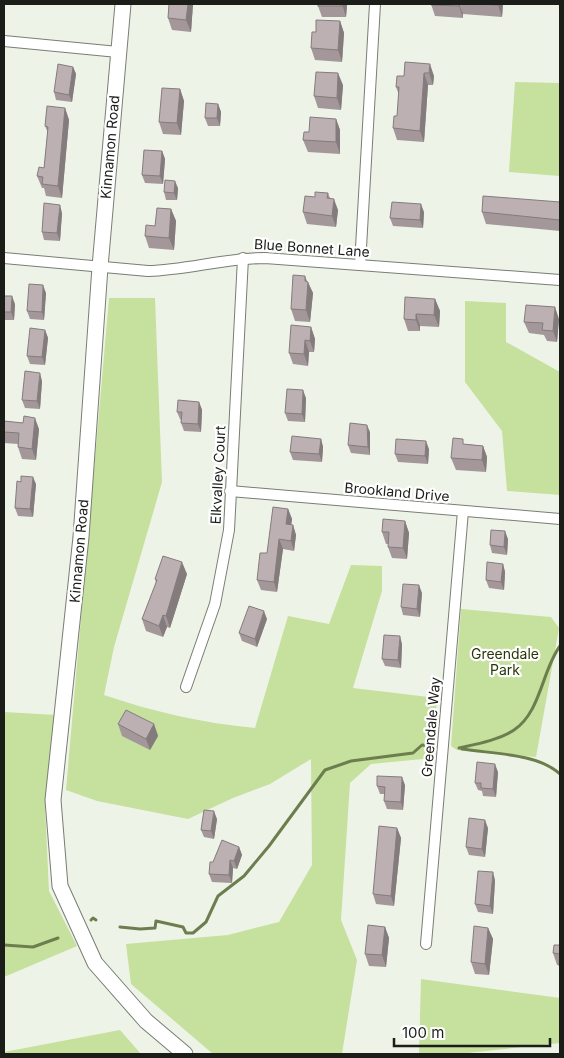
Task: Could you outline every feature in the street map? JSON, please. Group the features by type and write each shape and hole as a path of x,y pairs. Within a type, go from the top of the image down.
{"main road":[{"name":"Kinnamon Road","path":"123,4 100,267 81,537 52,800 60,886 96,964 146,1021 185,1054"}],"street":[{"path":"360,265 375,4"},
{"path":"4,41 118,52"},
{"name":"Blue Bonnet Lane","path":"4,258 100,267 170,270 243,258 560,280"},
{"name":"Elkvalley Court","path":"186,687 215,604 229,530 243,258"},
{"name":"Brookland Drive","path":"230,491 463,512 509,513 560,518"},
{"name":"Greendale Way","path":"426,944 463,512"}],"green space":[{"path":"515,82 560,83 560,176 509,172"},
{"path":"109,298 155,298 162,482 114,647 104,695 178,716 255,728 288,616 329,624 351,565 382,566 382,591 353,688 437,698 433,758 371,764 350,783 341,920 357,960 342,1054 213,1054 131,984 126,944 228,935 279,922 312,865 311,759 270,784 233,798 188,819 97,801 66,790"},
{"path":"465,301 506,303 506,342 560,372 560,495 507,491 502,431 465,382"},
{"name":"Greendale Park","path":"461,609 551,617 559,628 536,757 457,750 451,746"},
{"path":"4,712 56,715 45,807 49,891 77,946 4,977"},
{"path":"421,979 560,998 560,1043 458,1054 419,1054"},
{"path":"120,1030 141,1054 4,1054 4,1052"}],"building":[{"path":"169,4 188,4 186,20 168,18"},
{"path":"318,4 342,4 342,6 318,6"},
{"path":"459,4 459,6 431,5"},
{"path":"316,20 340,21 338,50 311,48 312,32 316,32"},
{"path":"405,62 430,64 429,73 424,73 420,131 393,128 394,116 397,116 399,87 396,87 397,76 404,76"},
{"path":"58,64 73,67 69,95 54,92"},
{"path":"316,72 338,73 337,98 314,96"},
{"path":"162,88 180,89 177,123 159,122"},
{"path":"206,103 218,104 217,118 205,118"},
{"path":"47,106 65,108 58,186 42,184 43,177 37,176 39,167 44,168 48,127 45,126"},
{"path":"310,117 336,119 336,142 303,140 304,132 309,132"},
{"path":"144,150 162,151 160,176 142,175"},
{"path":"165,180 175,181 174,193 164,192"},
{"path":"315,192 328,193 327,198 334,199 332,216 303,212 305,196 315,197"},
{"path":"483,196 560,202 560,220 482,212"},
{"path":"392,202 421,204 420,220 390,218"},
{"path":"44,203 60,205 57,233 42,232"},
{"path":"157,208 171,209 169,238 145,236 146,225 155,226"},
{"path":"293,275 305,276 305,281 308,282 306,310 291,309"},
{"path":"29,284 43,285 42,312 27,311"},
{"path":"4,296 12,296 11,312 4,312"},
{"path":"405,297 435,299 434,315 416,314 416,320 404,319"},
{"path":"526,305 555,307 553,331 542,330 543,323 524,322"},
{"path":"291,325 311,327 310,341 305,340 304,354 289,353"},
{"path":"30,328 45,330 42,357 27,356"},
{"path":"25,371 40,373 37,401 22,400"},
{"path":"287,389 303,390 302,414 285,413"},
{"path":"178,400 199,402 198,424 181,423 182,412 177,412"},
{"path":"24,416 35,418 32,449 18,447 19,433 4,432 4,421 23,423"},
{"path":"350,423 367,425 368,447 348,445"},
{"path":"292,436 321,439 319,454 290,452"},
{"path":"453,438 463,439 463,444 483,446 482,460 451,458"},
{"path":"396,439 426,441 425,456 395,454"},
{"path":"21,476 33,477 30,509 15,508 17,481 21,482"},
{"path":"273,507 288,509 286,524 293,525 291,541 279,539 274,582 257,580 260,553 267,553"},
{"path":"383,519 405,521 403,548 388,547 389,532 382,532"},
{"path":"491,530 505,531 504,547 490,545"},
{"path":"163,556 182,562 166,616 163,615 159,626 142,619 157,580 155,579"},
{"path":"487,562 503,564 501,582 486,580"},
{"path":"403,584 419,585 417,609 401,607"},
{"path":"249,606 264,611 255,639 239,633"},
{"path":"384,635 400,636 398,660 382,659"},
{"path":"126,710 154,724 146,739 118,724"},
{"path":"477,762 495,764 493,789 481,788 481,783 475,783"},
{"path":"377,776 402,777 401,802 384,801 385,787 377,786"},
{"path":"204,810 214,811 211,831 201,830"},
{"path":"469,818 485,820 482,849 466,847"},
{"path":"379,826 397,828 391,896 373,894"},
{"path":"222,840 239,847 234,861 230,860 229,875 209,874 210,862 213,862"},
{"path":"478,871 493,872 490,906 475,904"},
{"path":"368,925 385,927 382,955 365,954"},
{"path":"474,926 488,928 485,964 471,962"},
{"path":"554,945 560,945 560,954 553,953"}],"waterway":[{"path":"459,748 502,736 514,730 523,722 536,702 549,667 560,646"},
{"path":"120,927 155,928 156,921 183,927 186,933 193,933 206,922 218,896 244,876 269,846 325,770 351,761 413,753 422,745 434,746"},
{"path":"462,749 527,758 550,767 560,774"},
{"path":"91,920 93,918 96,920"},
{"path":"4,945 33,947 58,938"}]}
